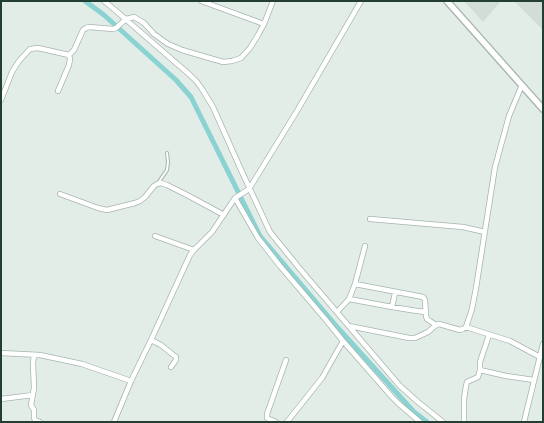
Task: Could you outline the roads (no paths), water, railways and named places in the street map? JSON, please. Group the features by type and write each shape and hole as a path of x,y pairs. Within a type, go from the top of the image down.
{"street":[{"path":"104,1 124,20 190,75 202,89 219,118 248,190 270,232 400,386 443,422"},
{"path":"201,1 264,24"},
{"path":"69,55 74,50 83,30 86,28 116,28 124,20 134,17 144,23 154,34 168,44 182,50 223,62 232,61 241,58 250,48 264,24 273,1"},
{"path":"114,422 131,380 190,255 212,232 236,197 248,190 297,111 361,1"},
{"path":"447,1 543,109"},
{"path":"1,100 12,72 19,61 30,49 38,48 69,55"},
{"path":"58,91 69,65 69,55"},
{"path":"466,328 472,308 495,167 509,116 522,85"},
{"path":"60,194 107,210 140,201 154,186 160,184 167,185 224,215"},
{"path":"236,197 258,238 266,249 392,397 420,422"},
{"path":"370,219 463,227 484,232"},
{"path":"154,236 194,250"},
{"path":"337,312 349,299 365,246"},
{"path":"354,284 423,298 425,300 428,319 436,325 438,324 460,330 466,328 510,341 540,357"},
{"path":"392,307 395,293"},
{"path":"349,299 426,312"},
{"path":"349,326 408,338 415,338 428,332 436,325"},
{"path":"464,422 464,404 467,382 478,377 480,362 489,335"},
{"path":"151,340 161,345 176,357 176,360 171,367"},
{"path":"287,422 322,378 343,341"},
{"path":"524,422 543,344"},
{"path":"1,353 34,354 82,364 131,380"},
{"path":"34,354 34,388 31,406 34,410 34,418 40,422"},
{"path":"276,422 268,419 267,414 286,360"},
{"path":"480,370 534,380"},
{"path":"1,400 33,395"}],"lane":[{"path":"157,184 167,170 167,153"}],"waterway":[{"path":"85,1 104,15 176,80 191,97 260,236 338,328 414,412 427,422"}]}
